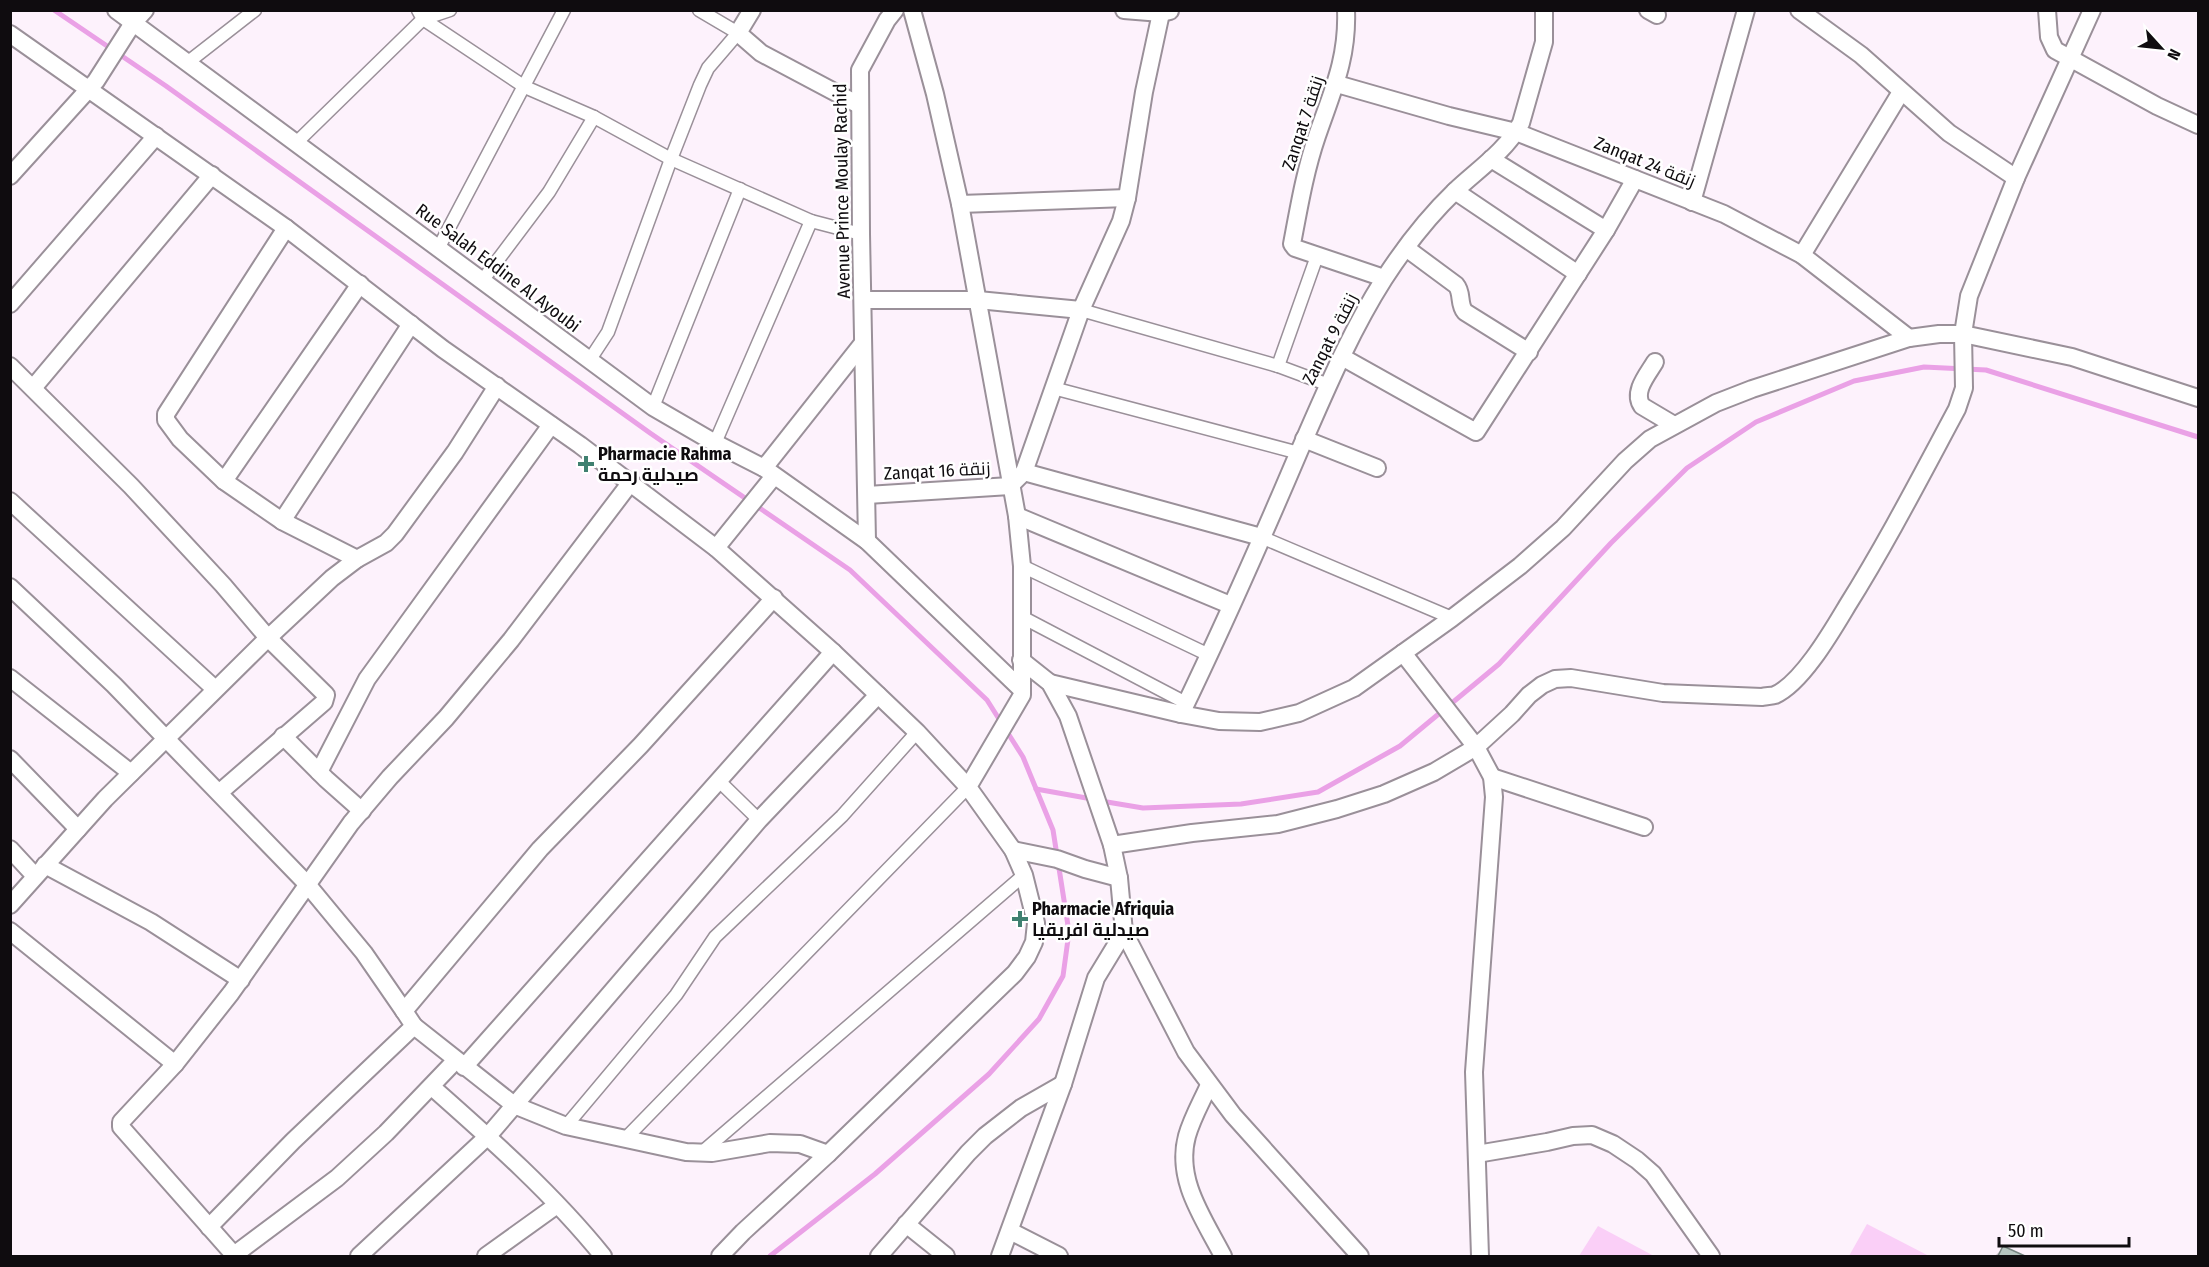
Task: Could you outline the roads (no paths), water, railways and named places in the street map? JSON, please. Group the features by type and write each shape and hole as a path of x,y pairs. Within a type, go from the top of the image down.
{"street":[{"name":"Rue Salah Eddine Al Ayoubi","path":"116,10 653,407 769,472 867,541 1022,692"},
{"path":"10,176 93,85 133,23 145,10"},
{"path":"187,63 255,10"},
{"path":"297,142 421,15 450,10"},
{"path":"439,247 564,10"},
{"path":"699,10 738,33 761,53 859,105"},
{"path":"589,361 608,332 671,159 708,68 738,33 752,10"},
{"name":"Avenue Prince Moulay Rachid","path":"867,541 860,70 894,10"},
{"path":"626,1138 968,787 1022,692 1022,566 1017,516 960,204 935,94 912,10"},
{"path":"1010,486 1024,472 1081,310 1121,221 1127,198 1144,92 1166,12 1124,10"},
{"name":"Zanqat 7 زنقة","path":"1317,256 1293,247 1301,191 1337,84 1344,49 1346,10"},
{"name":"Zanqat 9 زنقة","path":"1184,709 1301,446 1363,314 1384,278 1406,248 1455,191 1491,159 1516,132 1525,112 1544,42 1544,10"},
{"path":"1692,202 1746,10"},
{"path":"1799,10 1861,55 1949,133 2016,178"},
{"path":"2047,10 2051,45 2055,50 2157,106 2199,125"},
{"path":"1113,845 1192,833 1278,824 1384,794 1434,771 1476,747 1529,695 1555,679 1571,678 1663,693 1762,697 1775,695 1785,688 1808,665 1824,643 1884,546 1957,409 1964,380 1963,334 1969,296 2016,178 2092,10"},
{"path":"421,15 525,87 594,117 671,159 810,221 861,234"},
{"path":"10,34 93,85 156,136 286,228 411,324 631,483 716,548 774,597 917,732 968,787 1013,850 1024,875 1036,922 1034,942 1027,957 1015,973 828,1154 743,1232 720,1257"},
{"name":"Zanqat 24 زنقة","path":"1337,84 1449,116 1516,132 1762,232 1803,255 1909,338"},
{"path":"1803,255 1901,92"},
{"path":"482,280 549,192 594,117"},
{"path":"10,304 156,136"},
{"path":"1491,159 1606,231"},
{"path":"33,388 212,175"},
{"path":"1342,357 1476,432 1606,231 1635,179"},
{"path":"653,407 741,189"},
{"path":"1455,191 1578,274"},
{"path":"960,204 1127,198"},
{"path":"715,443 810,221"},
{"path":"286,228 166,414 166,420 180,439 224,481 282,520 357,559"},
{"path":"1406,248 1456,285 1460,294 1460,306 1465,312 1529,352"},
{"path":"1278,366 1317,256 1384,278"},
{"path":"224,481 360,285"},
{"path":"863,300 978,300 1081,310 1278,366 1329,385"},
{"path":"282,520 411,324"},
{"path":"1050,684 1184,709 1219,721 1260,722 1299,712 1354,688 1520,566 1563,528 1625,461 1650,439 1716,404 1752,389 1909,338 1963,334 2072,357 2199,398"},
{"path":"716,548 758,496 769,472 863,343"},
{"path":"1655,362 1640,389 1639,401 1642,406 1674,425"},
{"path":"10,366 161,518 268,638 326,698 220,792"},
{"path":"10,905 131,773 215,689 332,578 357,559 386,543 395,534 455,452 497,386"},
{"path":"1053,388 1301,446 1377,468"},
{"path":"319,772 367,679 551,425"},
{"path":"1024,472 1261,537 1452,618"},
{"path":"631,483 511,640 446,718 390,777 362,811 307,884 241,980 175,1064 120,1124 234,1256 337,1178 432,1087 460,1064 833,652"},
{"name":"Zanqat 16 زنقة","path":"867,495 1010,486"},
{"path":"10,501 215,689"},
{"path":"1017,516 1230,605"},
{"path":"1022,566 1209,655"},
{"path":"10,587 114,685 307,884 364,953 414,1026 514,1105 566,1126 686,1152 700,1154 770,1143 800,1144 828,1154"},
{"path":"404,1011 540,849 641,745 774,597"},
{"path":"1022,617 1184,709"},
{"path":"1403,653 1476,747 1492,777 1494,797 1474,1072 1480,1257"},
{"path":"1021,660 1050,684 1068,716 1113,845 1119,878 1124,932 1186,1052 1209,1085 1273,1161 1360,1257"},
{"path":"10,678 131,773"},
{"path":"359,1257 488,1136 759,820 878,695"},
{"path":"566,1126 676,995 716,937 842,816 917,732"},
{"path":"283,736 362,811"},
{"path":"10,759 78,829"},
{"path":"1492,777 1644,827"},
{"path":"718,780 759,820"},
{"path":"10,849 40,870 151,922 241,980"},
{"path":"1013,850 1057,859 1119,878"},
{"path":"700,1154 1024,875"},
{"path":"10,931 175,1064"},
{"path":"1000,1257 1063,1084 1096,978 1124,932"},
{"path":"209,1227 293,1141 414,1026"},
{"path":"879,1257 985,1136 1014,1113 1063,1084"},
{"path":"1209,1085 1187,1135 1183,1161 1188,1188 1223,1257"},
{"path":"432,1087 488,1136 557,1205 603,1257"},
{"path":"1477,1154 1573,1136 1592,1135 1613,1144 1653,1174 1712,1257"},
{"path":"486,1257 557,1205"},
{"path":"906,1224 946,1257"},
{"path":"1010,1231 1059,1257"}],"waterway":[{"path":"54,10 166,86 650,433 850,570 987,700 1023,757 1053,830 1069,932 1063,976 1039,1019 989,1074 875,1174 770,1256"},
{"path":"1101,801 1143,808 1241,804 1318,792 1400,746 1499,664 1611,543 1687,468 1756,422 1854,381 1924,367 1986,370 2198,437"},
{"path":"1036,789 1092,799"}],"place":[{"name":"Pharmacie Rahma صيدلية رحمة","path":"586,464"},
{"name":"Pharmacie Afriquia صيدلية افريقيا","path":"1020,919"}]}
